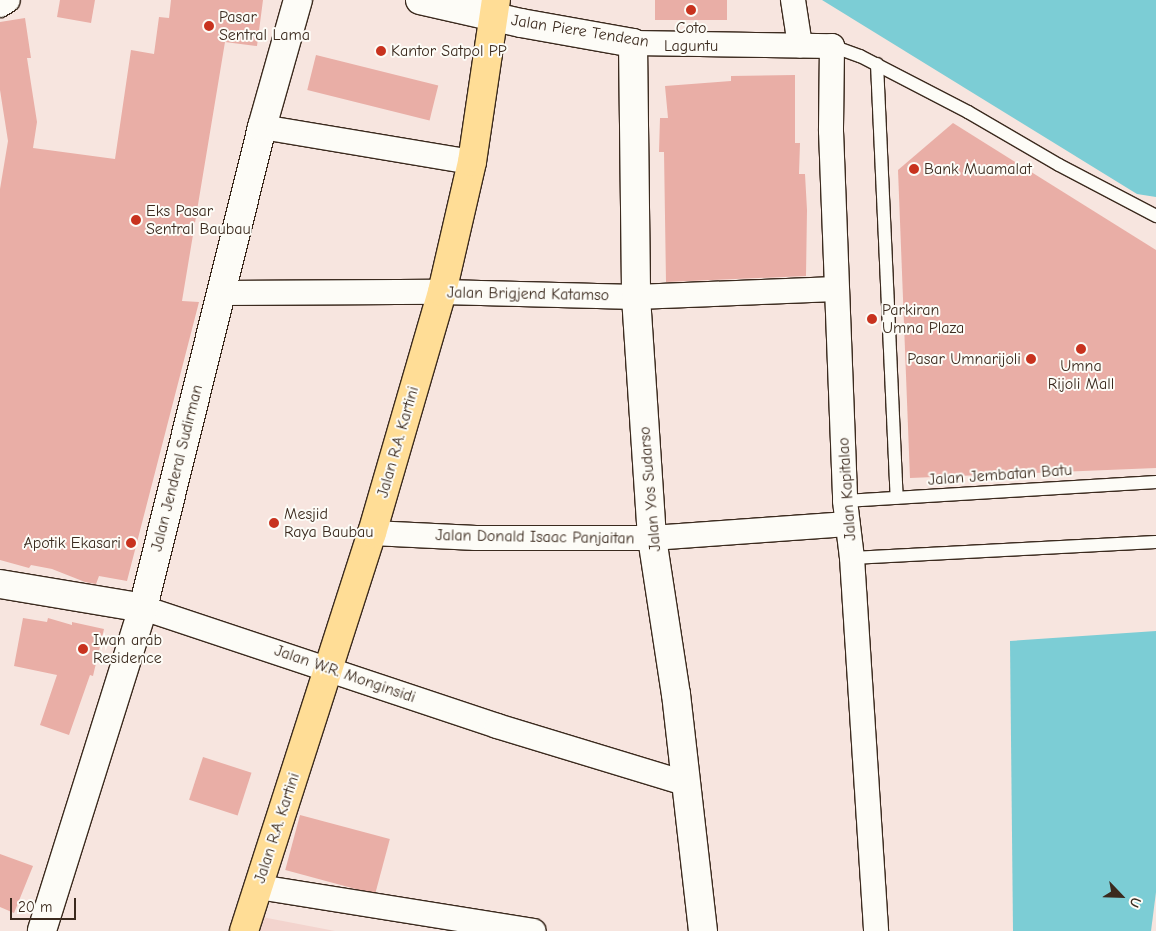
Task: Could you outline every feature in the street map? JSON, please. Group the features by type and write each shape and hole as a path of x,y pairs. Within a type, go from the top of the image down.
{"highway":[{"name":"Jalan R.A. Kartini","path":"244,931 372,533 442,292 472,162 495,9"}],"street":[{"path":"0,5 8,0"},
{"name":"Jalan Jenderal Sudirman","path":"42,931 143,608 262,127 298,0"},
{"name":"Jalan Piere Tendean","path":"420,0 495,9 633,43 832,46"},
{"path":"793,0 800,45"},
{"name":"Jalan Yos Sudarso","path":"633,43 636,297 652,538 676,694 703,931"},
{"name":"Jalan Kapitalao","path":"832,46 831,131 845,501 852,558 876,931"},
{"path":"262,127 472,162"},
{"name":"Jalan Brigjend Katamso","path":"221,293 442,292 636,297 836,289"},
{"name":"Jalan Donald Isaac Panjaitan","path":"372,533 476,538 652,538 848,524"},
{"name":"Jalan W.R. Monginsidi","path":"0,584 143,608 328,668 497,726 685,783"},
{"path":"259,887 534,931"}],"lane":[{"path":"832,46 876,64 1156,216"},
{"path":"876,64 897,498"},
{"name":"Jalan Jembatan Batu","path":"845,501 1156,482"},
{"path":"852,558 1156,542"}],"shaded area":[{"path":"262,917 335,931 257,931"}],"water":[{"path":"822,0 1156,0 1156,197 1137,194"},
{"path":"1156,631 1156,892 1151,931 1013,931 1010,641"}],"building":[{"path":"60,0 95,0 91,23 57,17"},
{"path":"171,0 263,0 257,46 225,42 182,301 199,302 127,581 99,576 96,584 85,582 52,569 31,565 29,568 0,560 0,189 8,141 0,90 0,22 25,18 31,58 27,58 37,122 33,148 115,159 131,50 154,54 159,17 169,18"},
{"name":"Coto Laguntu","path":"655,0 727,0 727,20 655,20"},
{"path":"316,55 438,85 430,120 307,90"},
{"path":"795,75 795,143 800,143 799,174 805,174 807,210 806,276 666,282 664,152 659,152 660,118 668,118 665,86 731,81 731,76"},
{"name":"Pasar Umnarijoli","path":"953,123 1156,250 1156,468 910,478 898,170"},
{"path":"23,618 47,622 48,618 72,625 72,622 104,629 93,676 90,675 69,735 40,725 57,675 14,666"},
{"path":"203,757 252,773 238,816 189,800"},
{"path":"300,815 390,839 375,894 285,870"},
{"path":"0,854 33,866 14,913 0,907"}],"place":[{"name":"Coto Laguntu","path":"691,10"},
{"name":"Pasar Sentral Lama","path":"209,26"},
{"name":"Kantor Satpol PP","path":"381,51"},
{"name":"Bank Muamalat","path":"914,169"},
{"name":"Eks Pasar Sentral Baubau","path":"136,220"},
{"name":"Parkiran Umna Plaza","path":"872,319"},
{"name":"Umna Rijoli Mall","path":"1081,349"},
{"name":"Pasar Umnarijoli","path":"1031,359"},
{"name":"Mesjid Raya Baubau","path":"274,523"},
{"name":"Apotik Ekasari","path":"131,543"},
{"name":"Iwan arab Residence","path":"83,649"}]}
